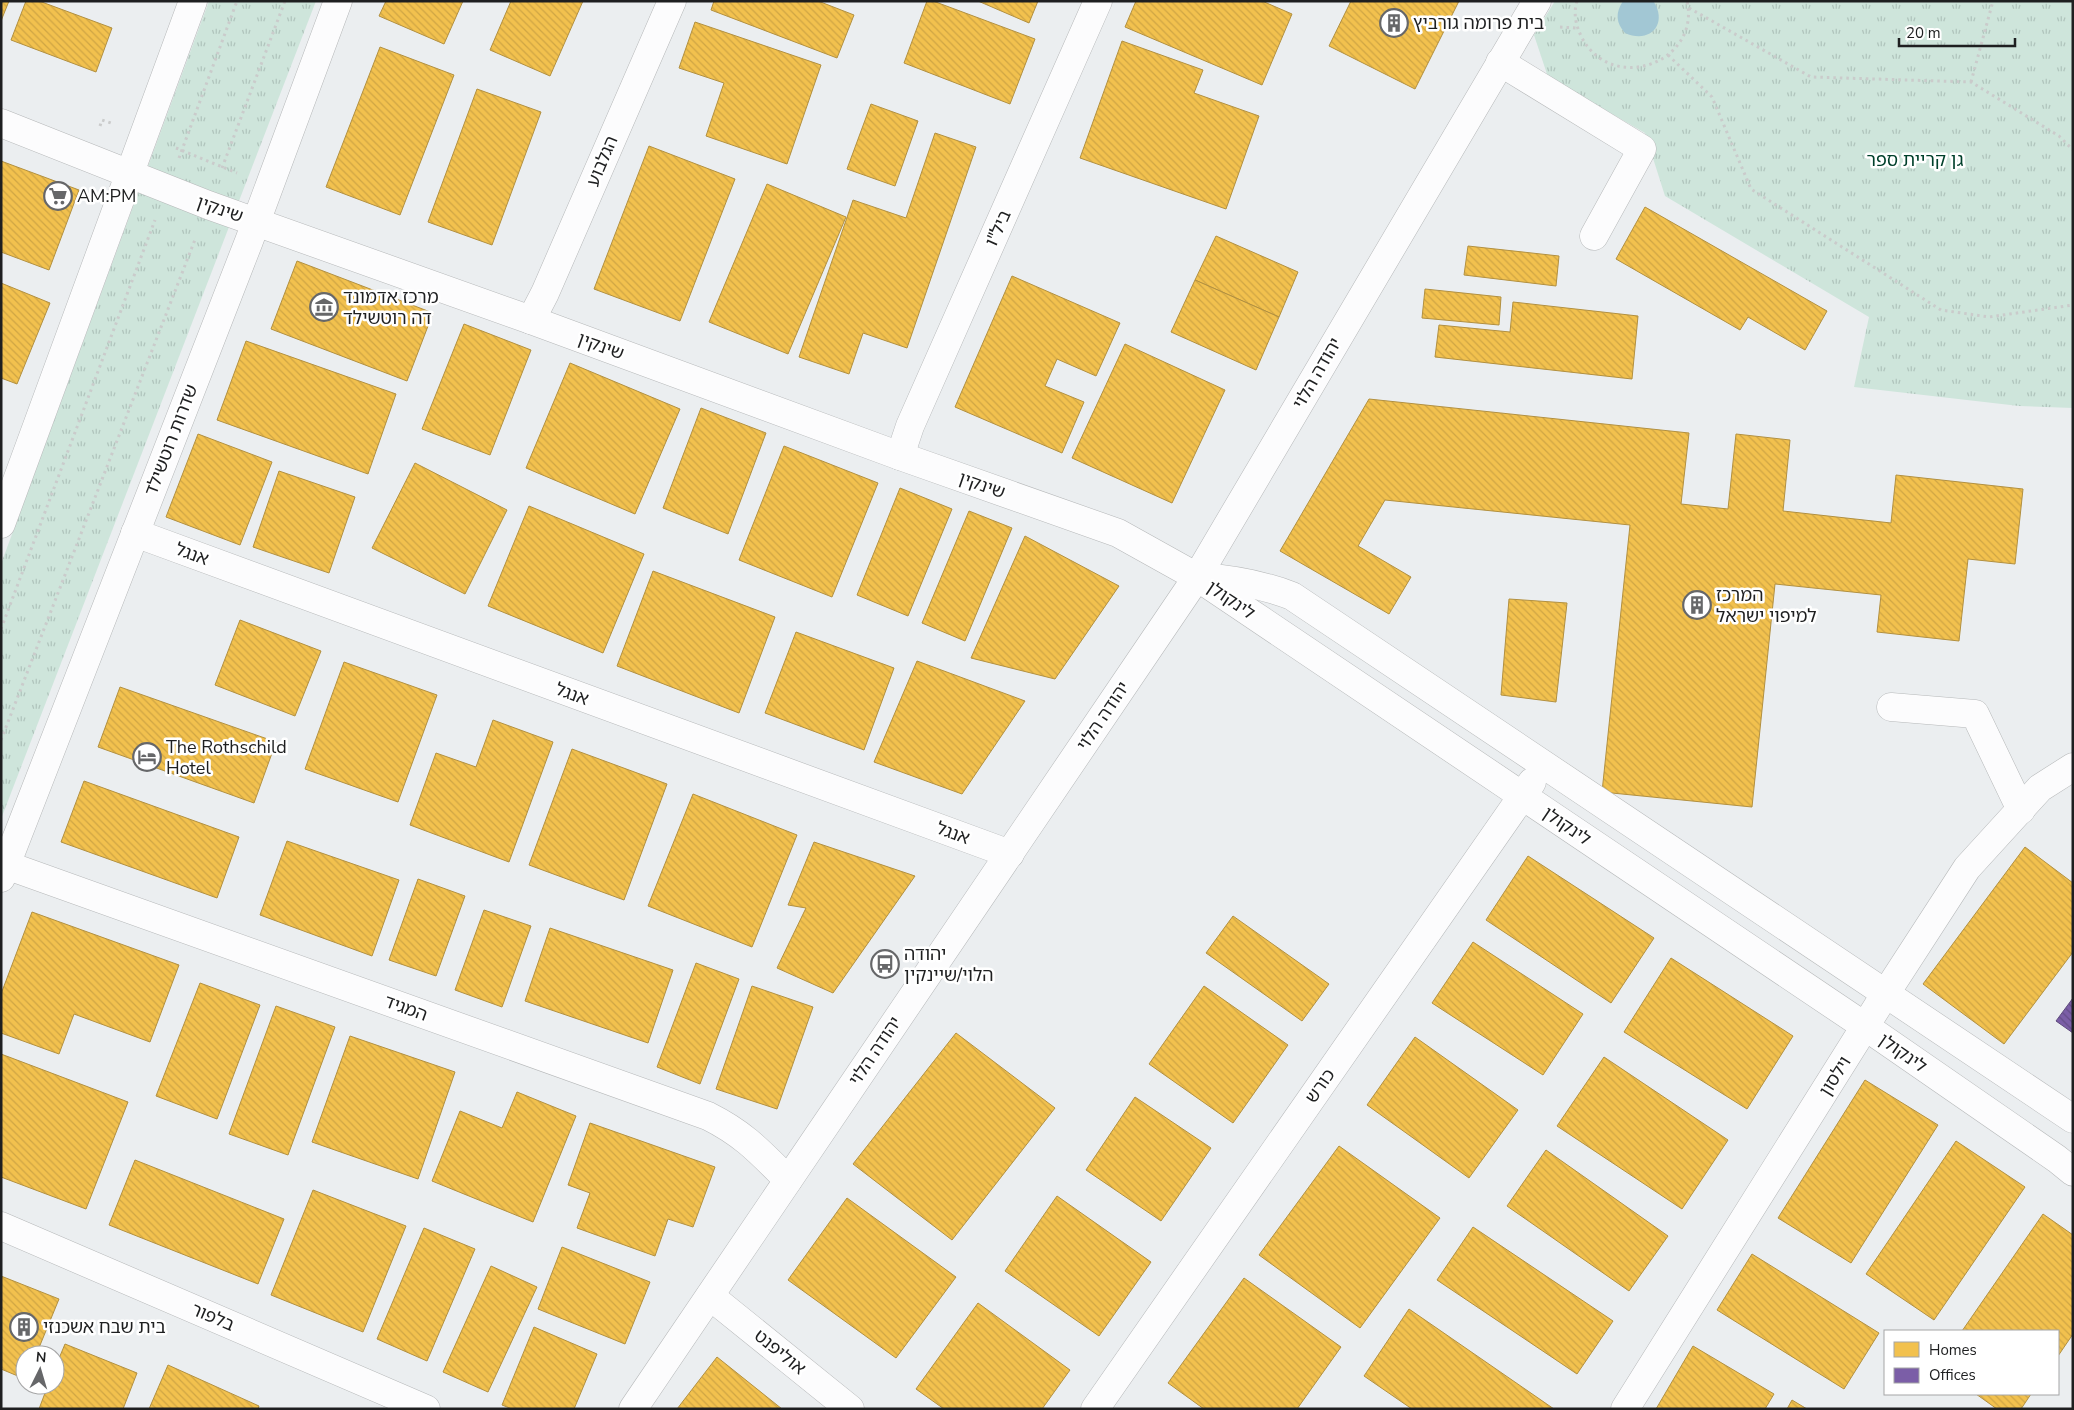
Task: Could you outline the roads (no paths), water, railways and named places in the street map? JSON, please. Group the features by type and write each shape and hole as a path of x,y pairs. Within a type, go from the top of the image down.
{"street":[{"path":"1,524 193,1"},
{"name":"שדרות רוטשילד","path":"4,872 270,186 338,1"},
{"name":"הגלבוע","path":"531,320 672,1"},
{"name":"ביל\"ו","path":"900,456 910,426 1098,1"},
{"name":"יהודה הלוי","path":"633,1409 1198,577 1537,1"},
{"path":"1500,62 1642,149 1594,236"},
{"name":"שינקין","path":"1,123 208,206 256,221 900,456 1118,533 1198,577"},
{"name":"אנגל","path":"135,533 1010,854"},
{"name":"לינקולן","path":"1198,577 1247,582 1269,587 1292,596 2073,1119"},
{"name":"לינקולן","path":"1198,577 1866,1027 2068,1167"},
{"path":"1891,707 1976,714 2020,810"},
{"name":"כורש","path":"1095,1409 1544,764"},
{"name":"וילסון","path":"1626,1409 1886,993 1967,868 2040,788 2073,767"},
{"name":"המגיד","path":"4,872 708,1116 730,1127 750,1142 788,1180"},
{"name":"בלפור","path":"1,1226 426,1409"},
{"name":"אוליפנט","path":"710,1296 850,1409"}],"water":[{"path":"1623,1 1654,2 1659,18 1654,30 1642,36 1625,33 1618,22 1618,14"}],"place":[{"name":"בית פרומה גורביץ","path":"1394,23"},
{"name":"AM:PM","path":"58,196"},
{"name":"מרכז אדמונד דה רוטשילד","path":"324,307"},
{"name":"המרכז למיפוי ישראל","path":"1697,605"},
{"name":"The Rothschild Hotel","path":"147,757"},
{"name":"יהודה הלוי/שיינקין","path":"885,964"},
{"name":"בית שבח אשכנזי","path":"24,1327"}],"park label":[{"name":"גן קריית ספר","path":"1915,160"}]}
